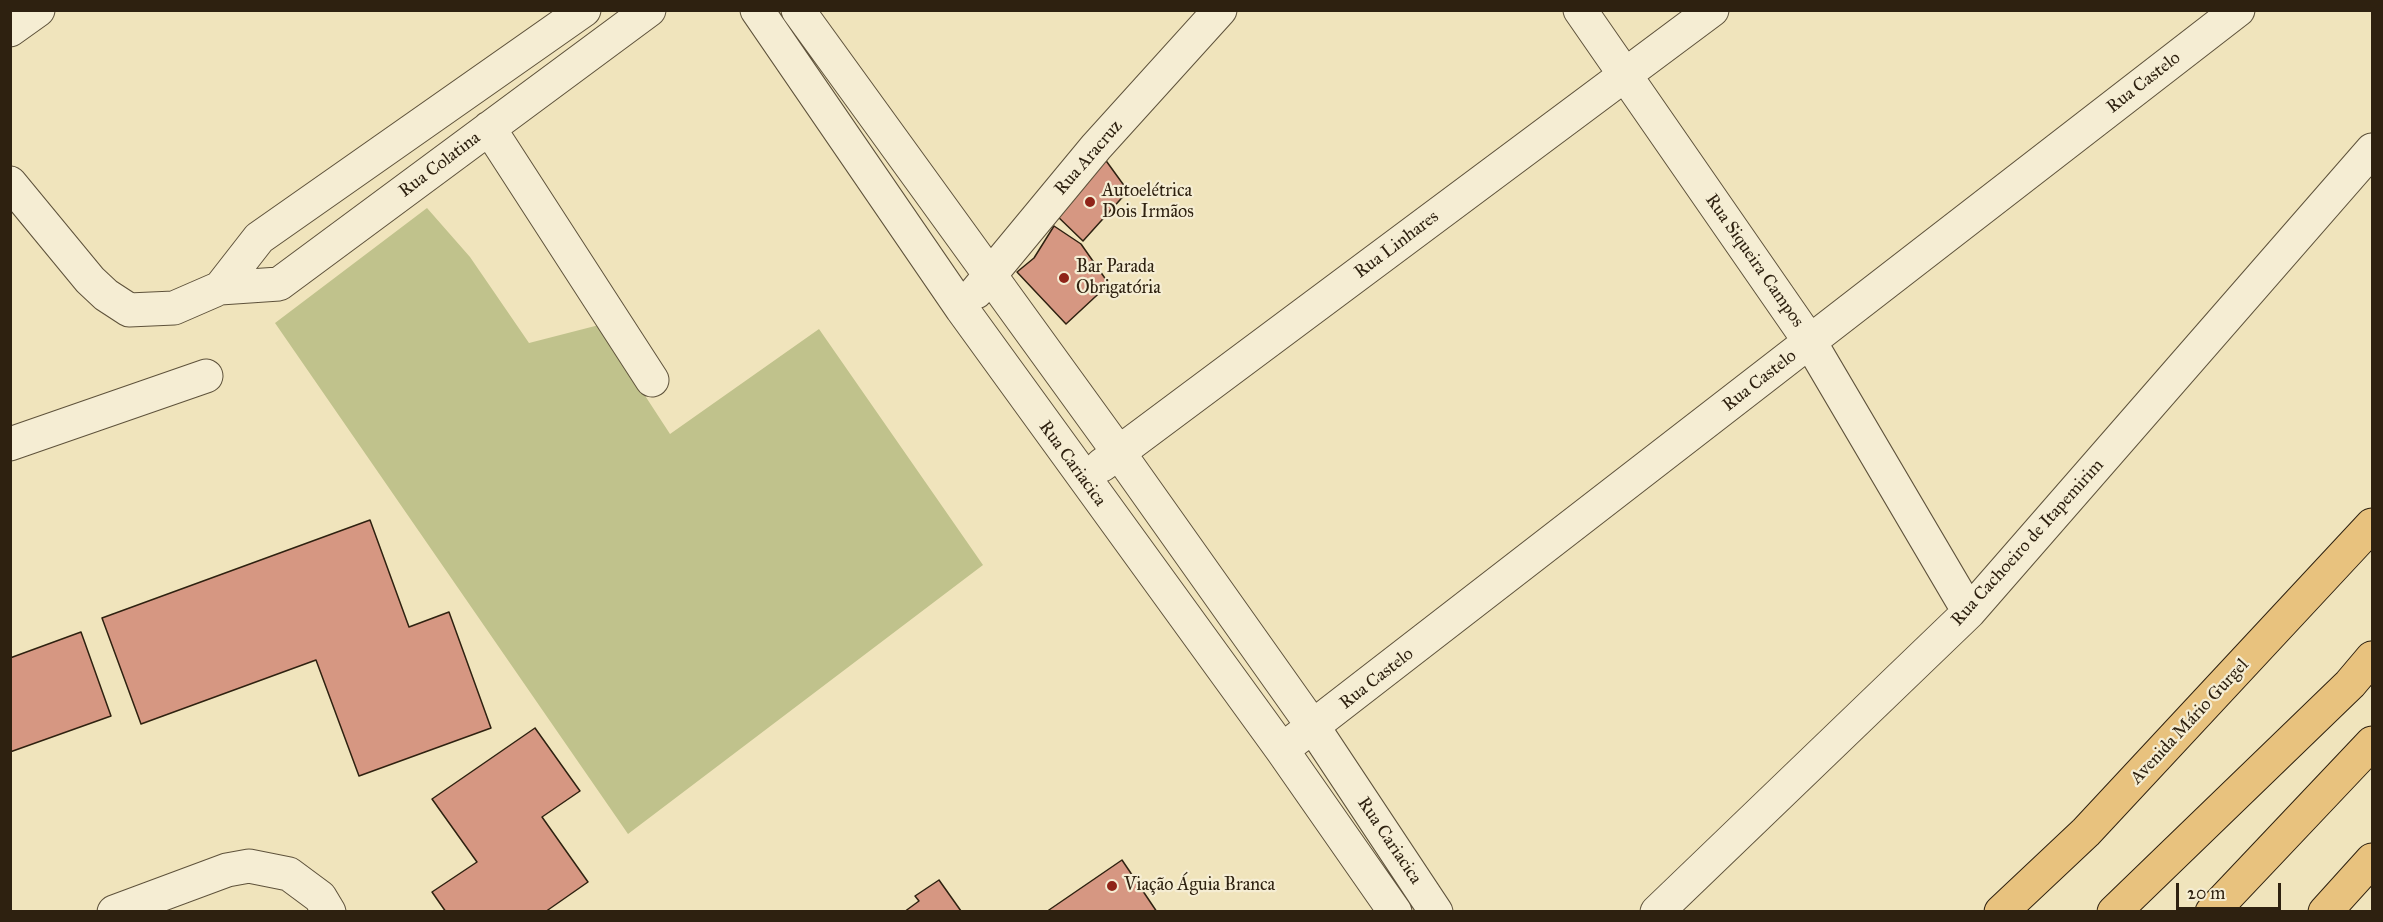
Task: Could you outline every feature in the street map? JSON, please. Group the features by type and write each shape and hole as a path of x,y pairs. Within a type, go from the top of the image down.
{"main road":[{"name":"Avenida Mário Gurgel","path":"2001,912 2086,832 2373,525"},
{"path":"2322,581 2373,540"},
{"path":"2114,912 2350,684 2373,658"},
{"path":"2212,912 2373,743"},
{"path":"2326,911 2373,860"}],"street":[{"path":"10,30 38,10"},
{"name":"Rua Colatina","path":"220,288 259,238 584,10"},
{"name":"Rua Colatina","path":"10,183 90,280 129,309 174,308 220,288 279,284 649,10"},
{"name":"Rua Cariacica","path":"757,10 962,309 1083,480 1282,750 1395,912"},
{"name":"Rua Cariacica","path":"798,10 989,277 1119,453 1314,728 1436,912"},
{"name":"Rua Aracruz","path":"962,309 1096,147 1220,10"},
{"name":"Rua Siqueira Campos","path":"1580,10 1810,342 1970,612"},
{"name":"Rua Linhares","path":"1083,480 1712,10"},
{"name":"Rua Castelo","path":"1282,750 1314,728 2238,10"},
{"path":"489,128 652,380"},
{"name":"Rua Cachoeiro de Itapemirim","path":"1657,912 1970,612 2373,150"},
{"path":"10,444 206,376"},
{"path":"114,912 227,870 249,866 289,874 320,897 329,912"}],"green space":[{"path":"427,208 470,257 529,343 599,325 670,434 819,329 983,565 628,834 275,323"}],"building":[{"name":"Autoelétrica Dois Irmãos","path":"1099,151 1128,191 1083,241 1054,213"},
{"name":"Bar Parada Obrigatória","path":"1054,226 1081,244 1109,284 1066,324 1017,272 1034,258"},
{"path":"370,520 409,627 449,612 491,728 359,776 316,660 141,724 102,618"},
{"path":"81,632 111,716 10,752 10,658"},
{"path":"535,728 580,791 542,817 588,882 545,912 446,912 432,892 477,862 432,799"},
{"name":"Viação Águia Branca","path":"1122,860 1157,912 1046,912"},
{"path":"939,880 961,911 904,912 919,901 915,896"}],"place":[{"name":"Autoelétrica Dois Irmãos","path":"1090,202"},
{"name":"Bar Parada Obrigatória","path":"1064,278"},
{"name":"Viação Águia Branca","path":"1112,886"}]}
